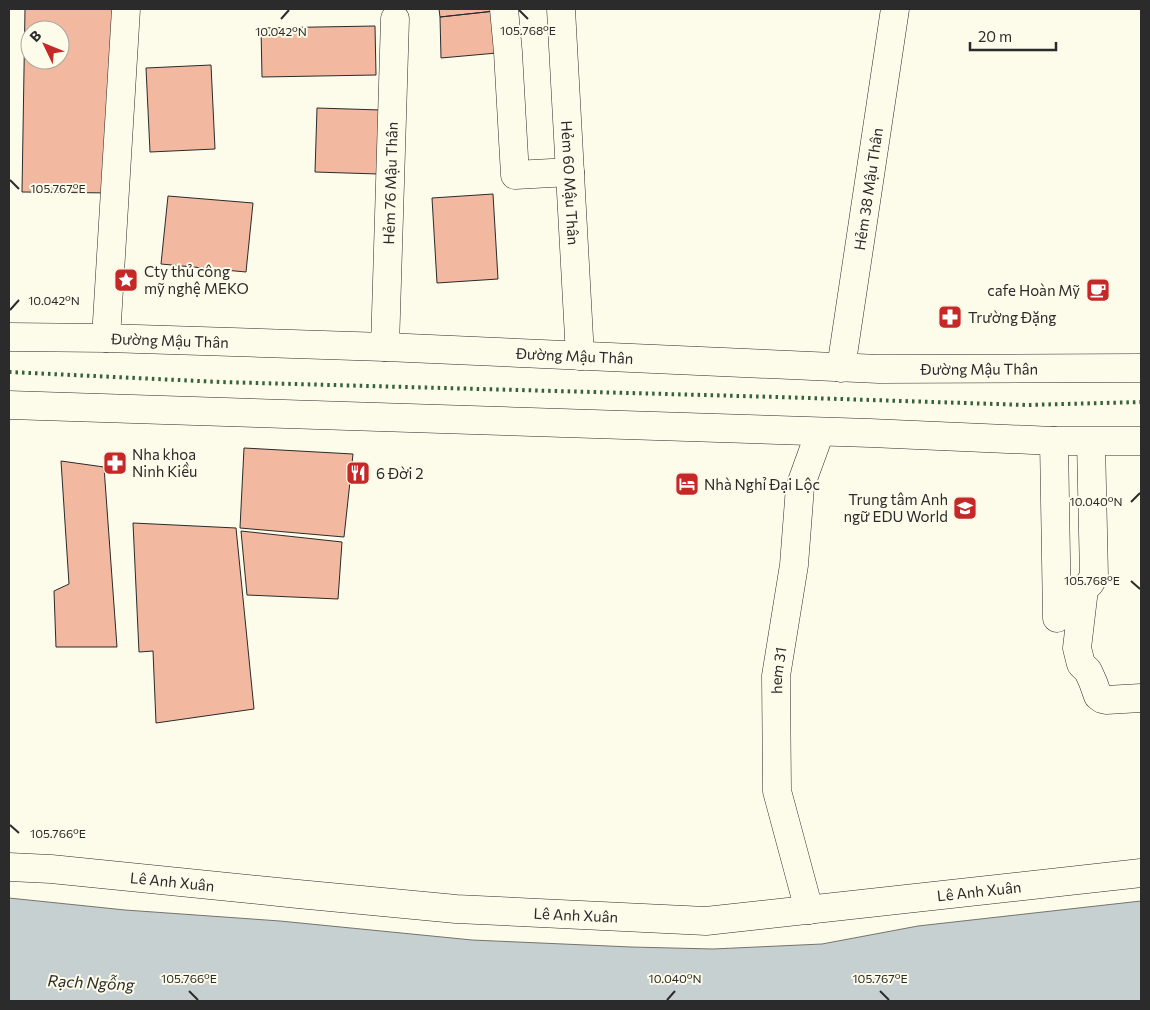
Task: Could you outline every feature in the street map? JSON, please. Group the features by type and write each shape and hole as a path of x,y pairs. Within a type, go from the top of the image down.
{"street":[{"path":"106,338 126,9"},
{"path":"504,9 515,175 570,172"},
{"name":"Hẻm 60 Mậu Thân","path":"561,9 580,356"},
{"name":"Hẻm 38 Mậu Thân","path":"842,368 895,9"},
{"name":"Hẻm 76 Mậu Thân","path":"385,347 394,19"},
{"name":"Đường Mậu Thân","path":"9,337 106,338 385,347 879,369 1140,365"},
{"path":"9,405 1054,441 1141,442"},
{"name":"hem 31","path":"809,910 777,791 776,676 794,565 800,487 820,432"},
{"path":"1054,441 1057,618"},
{"path":"1091,442 1094,576 1084,590 1077,648 1078,656 1081,664 1094,682 1098,696 1102,699 1141,698"},
{"name":"Lê Anh Xuân","path":"9,866 51,868 456,909 706,920 1141,872"}],"water":[{"name":"Rạch Ngỗng","path":"9,898 125,910 280,921 472,940 713,949 822,944 918,926 1141,901 1141,1001 9,1001"}],"building":[{"path":"25,9 117,9 113,193 22,192 24,70 70,70 70,20 25,20"},
{"path":"439,9 504,9 504,10 440,17"},
{"path":"504,10 508,52 441,58 440,17"},
{"path":"375,26 376,75 262,77 261,28"},
{"path":"211,65 215,149 150,152 146,68"},
{"path":"317,108 381,110 378,174 315,172"},
{"path":"493,194 498,279 437,283 432,198"},
{"path":"168,196 253,203 246,272 161,264"},
{"path":"244,448 353,454 344,537 240,528"},
{"path":"61,461 104,467 117,647 56,647 54,591 69,584"},
{"path":"133,523 236,528 254,709 156,723 153,651 139,652"},
{"path":"241,531 342,542 338,599 247,595"}],"hedge":[{"path":"9,372 220,382 1027,405 1141,402"}],"place":[{"name":"Cty thủ công mỹ nghệ MEKO","path":"126,280"},
{"name":"cafe Hoàn Mỹ","path":"1098,290"},
{"name":"Trường Đặng","path":"950,317"},
{"name":"Nha khoa Ninh Kiều","path":"115,463"},
{"name":"6 Đời 2","path":"358,473"},
{"name":"Nhà Nghỉ Đại Lộc","path":"687,484"},
{"name":"Trung tâm Anh ngữ EDU World","path":"965,508"}]}
